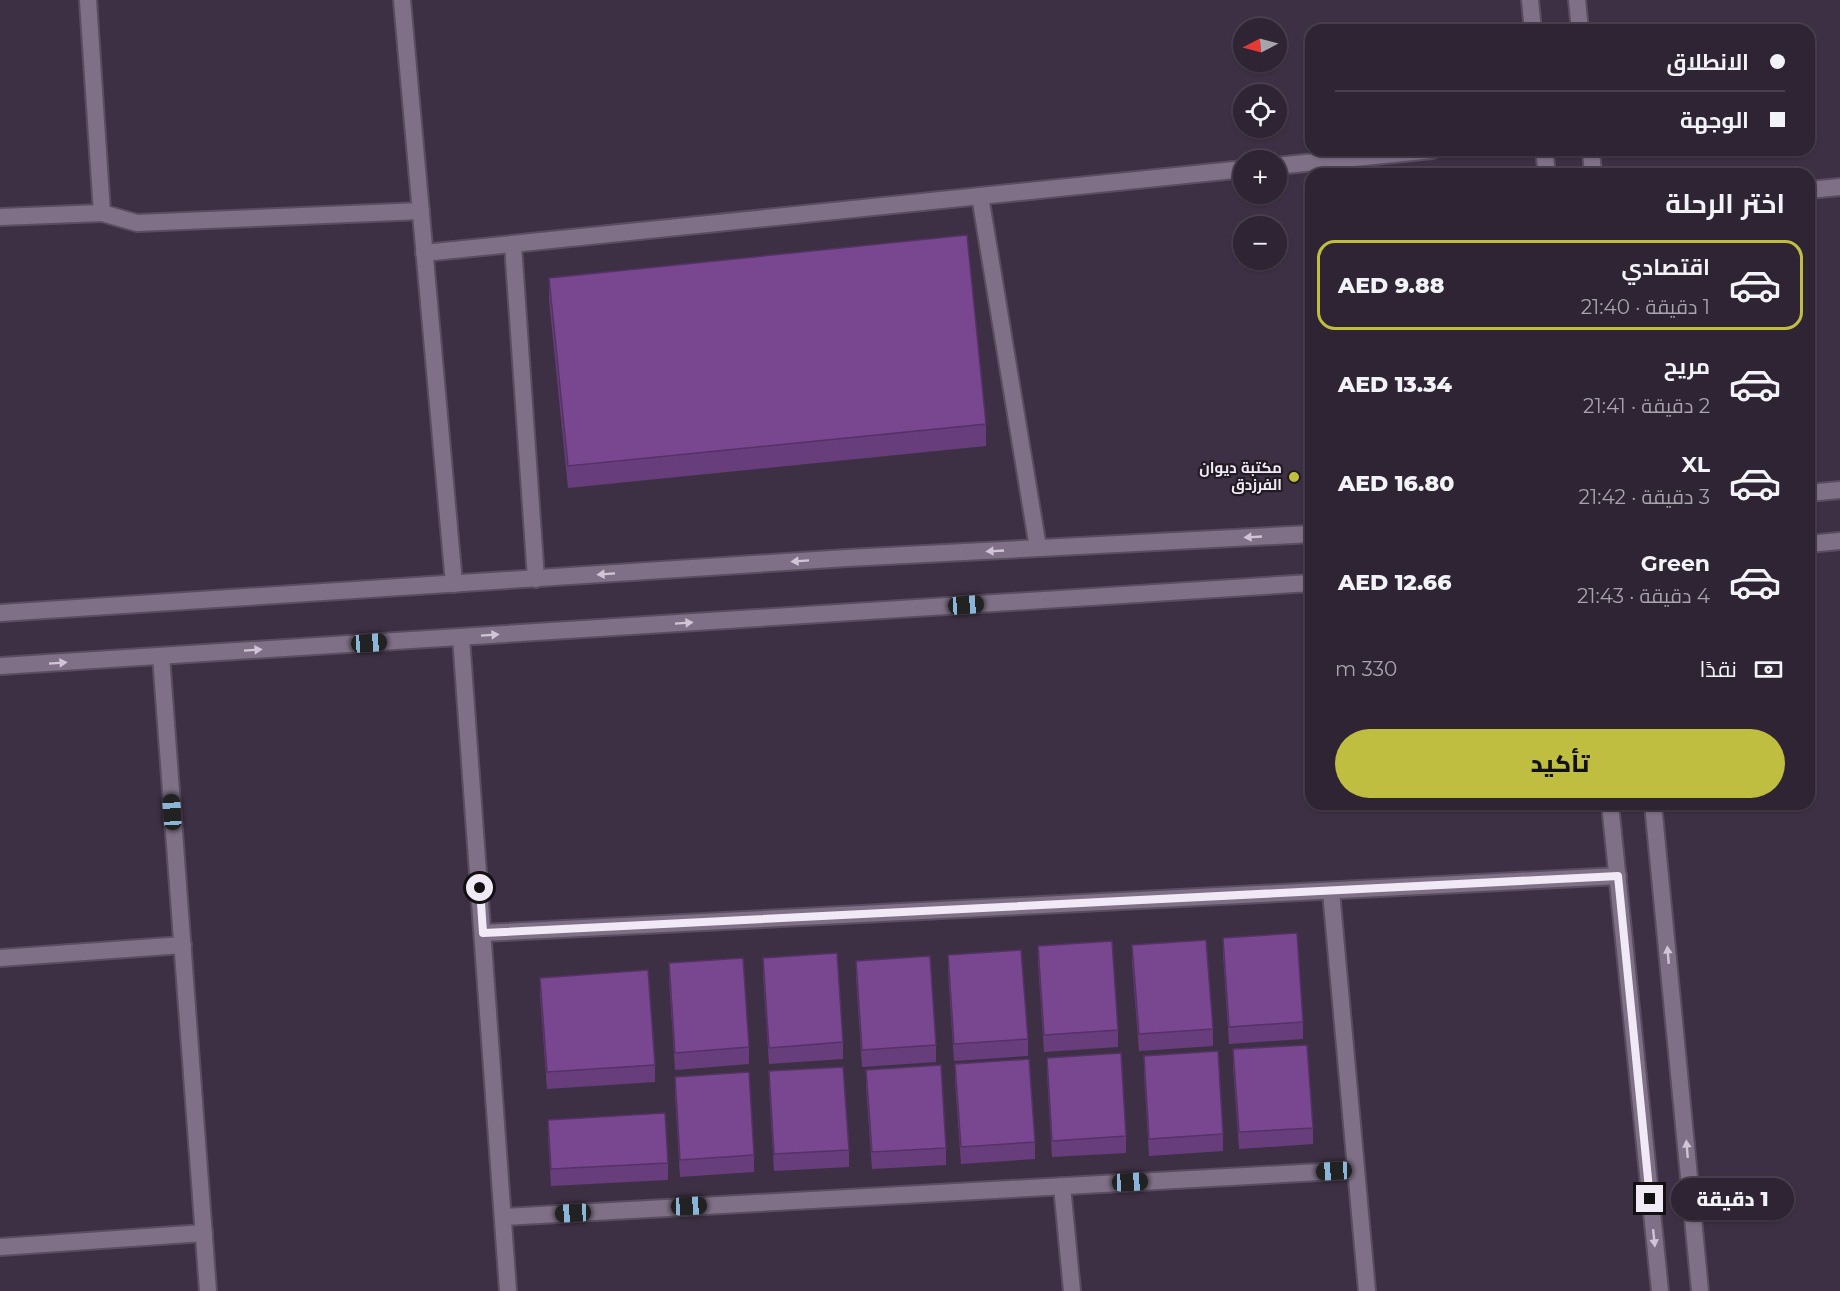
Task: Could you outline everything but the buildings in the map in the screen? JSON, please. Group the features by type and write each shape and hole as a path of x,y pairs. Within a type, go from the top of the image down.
{"street":[{"path":"88,0 102,213"},
{"path":"402,0 454,584"},
{"path":"1530,0 1532,24"},
{"path":"1577,0 1579,24"},
{"path":"1287,165 1374,156"},
{"path":"424,253 1233,170"},
{"path":"1815,189 1840,187"},
{"path":"980,196 1038,548"},
{"path":"0,217 102,213 138,223 421,211"},
{"path":"513,244 536,579"},
{"path":"1815,492 1840,490"},
{"path":"0,614 847,558 1305,534"},
{"path":"1815,543 1840,541"},
{"path":"0,666 1305,583"},
{"path":"461,637 508,1291"},
{"path":"161,656 208,1291"},
{"path":"1611,810 1660,1291"},
{"path":"1654,810 1700,1291"},
{"path":"483,933 1618,876"},
{"path":"1331,891 1367,1291"},
{"path":"0,958 183,945"},
{"path":"503,1216 1356,1170"},
{"path":"1062,1186 1072,1291"},
{"path":"0,1247 204,1233"}],"place":[{"name":"مكتبة ديوان الفرزدق","path":"1294,477"}],"route":[{"path":"480,888 483,933 1618,876 1650,1199"}]}
